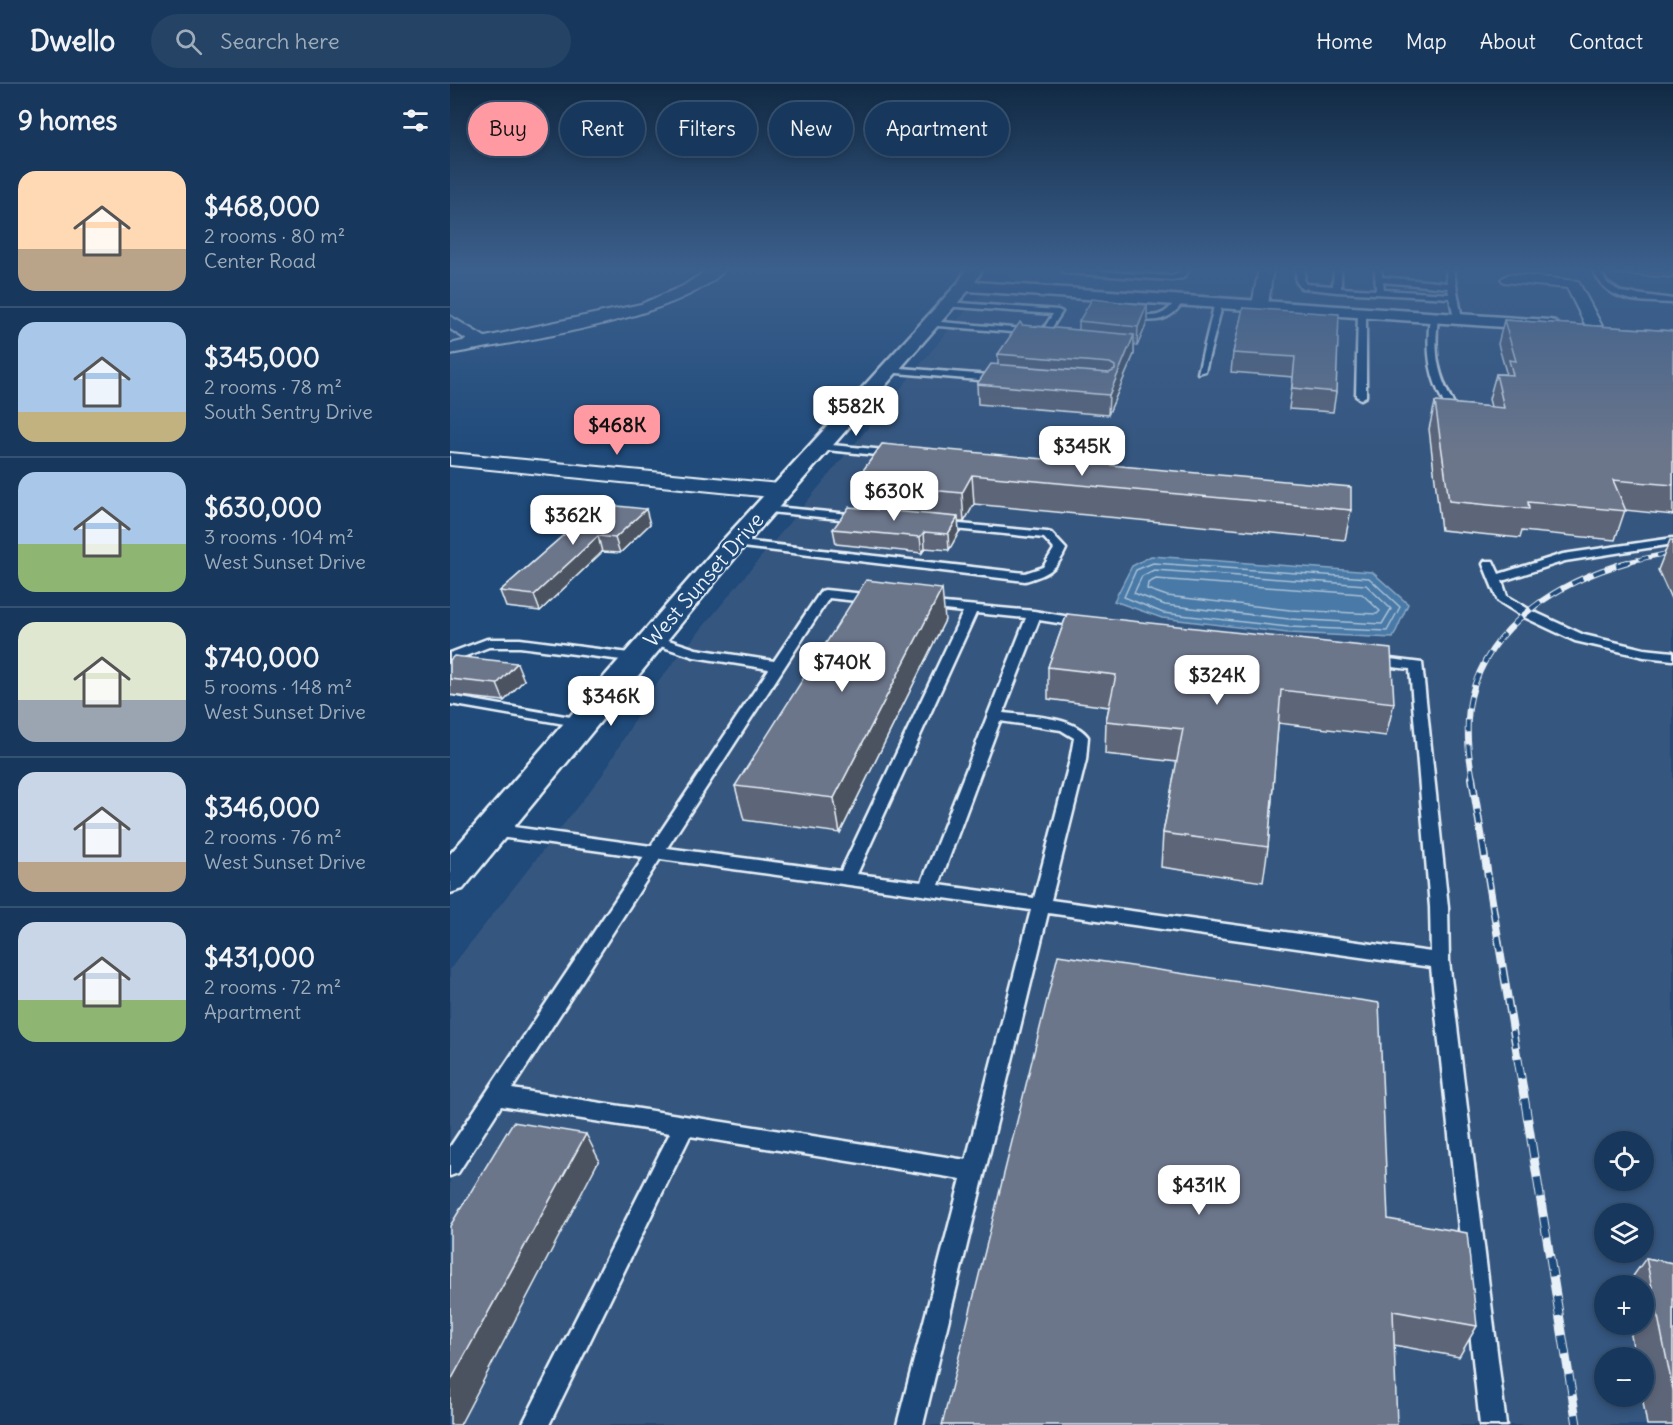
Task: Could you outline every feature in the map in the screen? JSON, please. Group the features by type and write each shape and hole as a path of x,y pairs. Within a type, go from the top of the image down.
{"main road":[{"name":"West Sunset Drive","path":"450,879 734,543 888,370 927,331"}],"street":[{"path":"464,331 482,343"},
{"path":"450,350 539,331"},
{"path":"450,459 780,491"}],"lane":[{"path":"1201,371 1212,331"},
{"path":"1361,396 1362,331"},
{"path":"1432,331 1430,351 1435,379 1451,408"},
{"path":"991,338 1045,340"},
{"path":"888,370 1016,381"},
{"path":"821,447 904,455"},
{"path":"764,509 870,519"},
{"path":"734,543 1025,577 1042,573 1054,565 1060,549 1047,535 929,524"},
{"path":"1495,579 1563,558 1673,541"},
{"path":"1489,564 1502,598 1526,613 1580,638 1644,653 1673,656"},
{"path":"450,1166 825,594 892,601"},
{"path":"915,603 1060,618 1095,626"},
{"path":"846,878 971,609"},
{"path":"928,890 1034,615"},
{"path":"450,658 487,643 519,643 645,648 778,666"},
{"path":"1360,660 1417,666 1439,907 1440,961 1493,1425"},
{"path":"450,700 582,723"},
{"path":"910,1425 1078,760 1081,737 1075,730 1064,726 995,716"},
{"path":"492,830 1440,961"},
{"path":"496,1096 974,1172"},
{"path":"535,1425 685,1125"}],"shaded area":[{"path":"948,331 1673,331 1673,1425 450,1425 450,969 603,774 652,690"}],"water":[{"path":"1151,556 1372,572 1408,604 1393,638 1288,633 1162,618 1114,601 1132,566"}],"building":[{"path":"1014,331 1084,331 1134,335 1109,395 977,384 991,364 1109,373 1115,370 1115,366 1110,363 998,354"},
{"path":"1238,331 1338,331 1336,392 1292,388 1295,357 1233,353"},
{"path":"1507,331 1673,331 1673,485 1613,480 1626,511 1528,502 1529,509 1449,501 1435,402 1504,408 1496,374 1513,375 1509,360 1516,361"},
{"path":"882,444 1351,487 1351,510 972,475 962,493 854,483"},
{"path":"599,504 646,509 615,538 598,536 534,595 500,591"},
{"path":"849,507 958,517 948,534 924,532 920,537 833,529"},
{"path":"866,580 942,589 834,798 735,786"},
{"path":"1067,614 1391,649 1394,703 1281,690 1268,847 1163,833 1183,729 1106,721 1116,675 1048,667"},
{"path":"454,656 517,663 497,684 450,679 450,660"},
{"path":"1058,955 1379,1003 1388,1219 1467,1233 1477,1326 1393,1311 1397,1425 942,1425"},
{"path":"513,1122 586,1134 450,1382 450,1226"},
{"path":"1654,1259 1673,1263 1673,1390 1654,1297 1654,1275 1649,1275 1647,1263 1654,1263"}],"railway":[{"path":"1622,563 1673,552"},
{"path":"1473,780 1468,738 1469,707 1480,671 1494,648 1511,627 1553,594 1602,570 1628,562"},
{"path":"1472,778 1518,1061"},
{"path":"1518,1059 1577,1425"}]}
